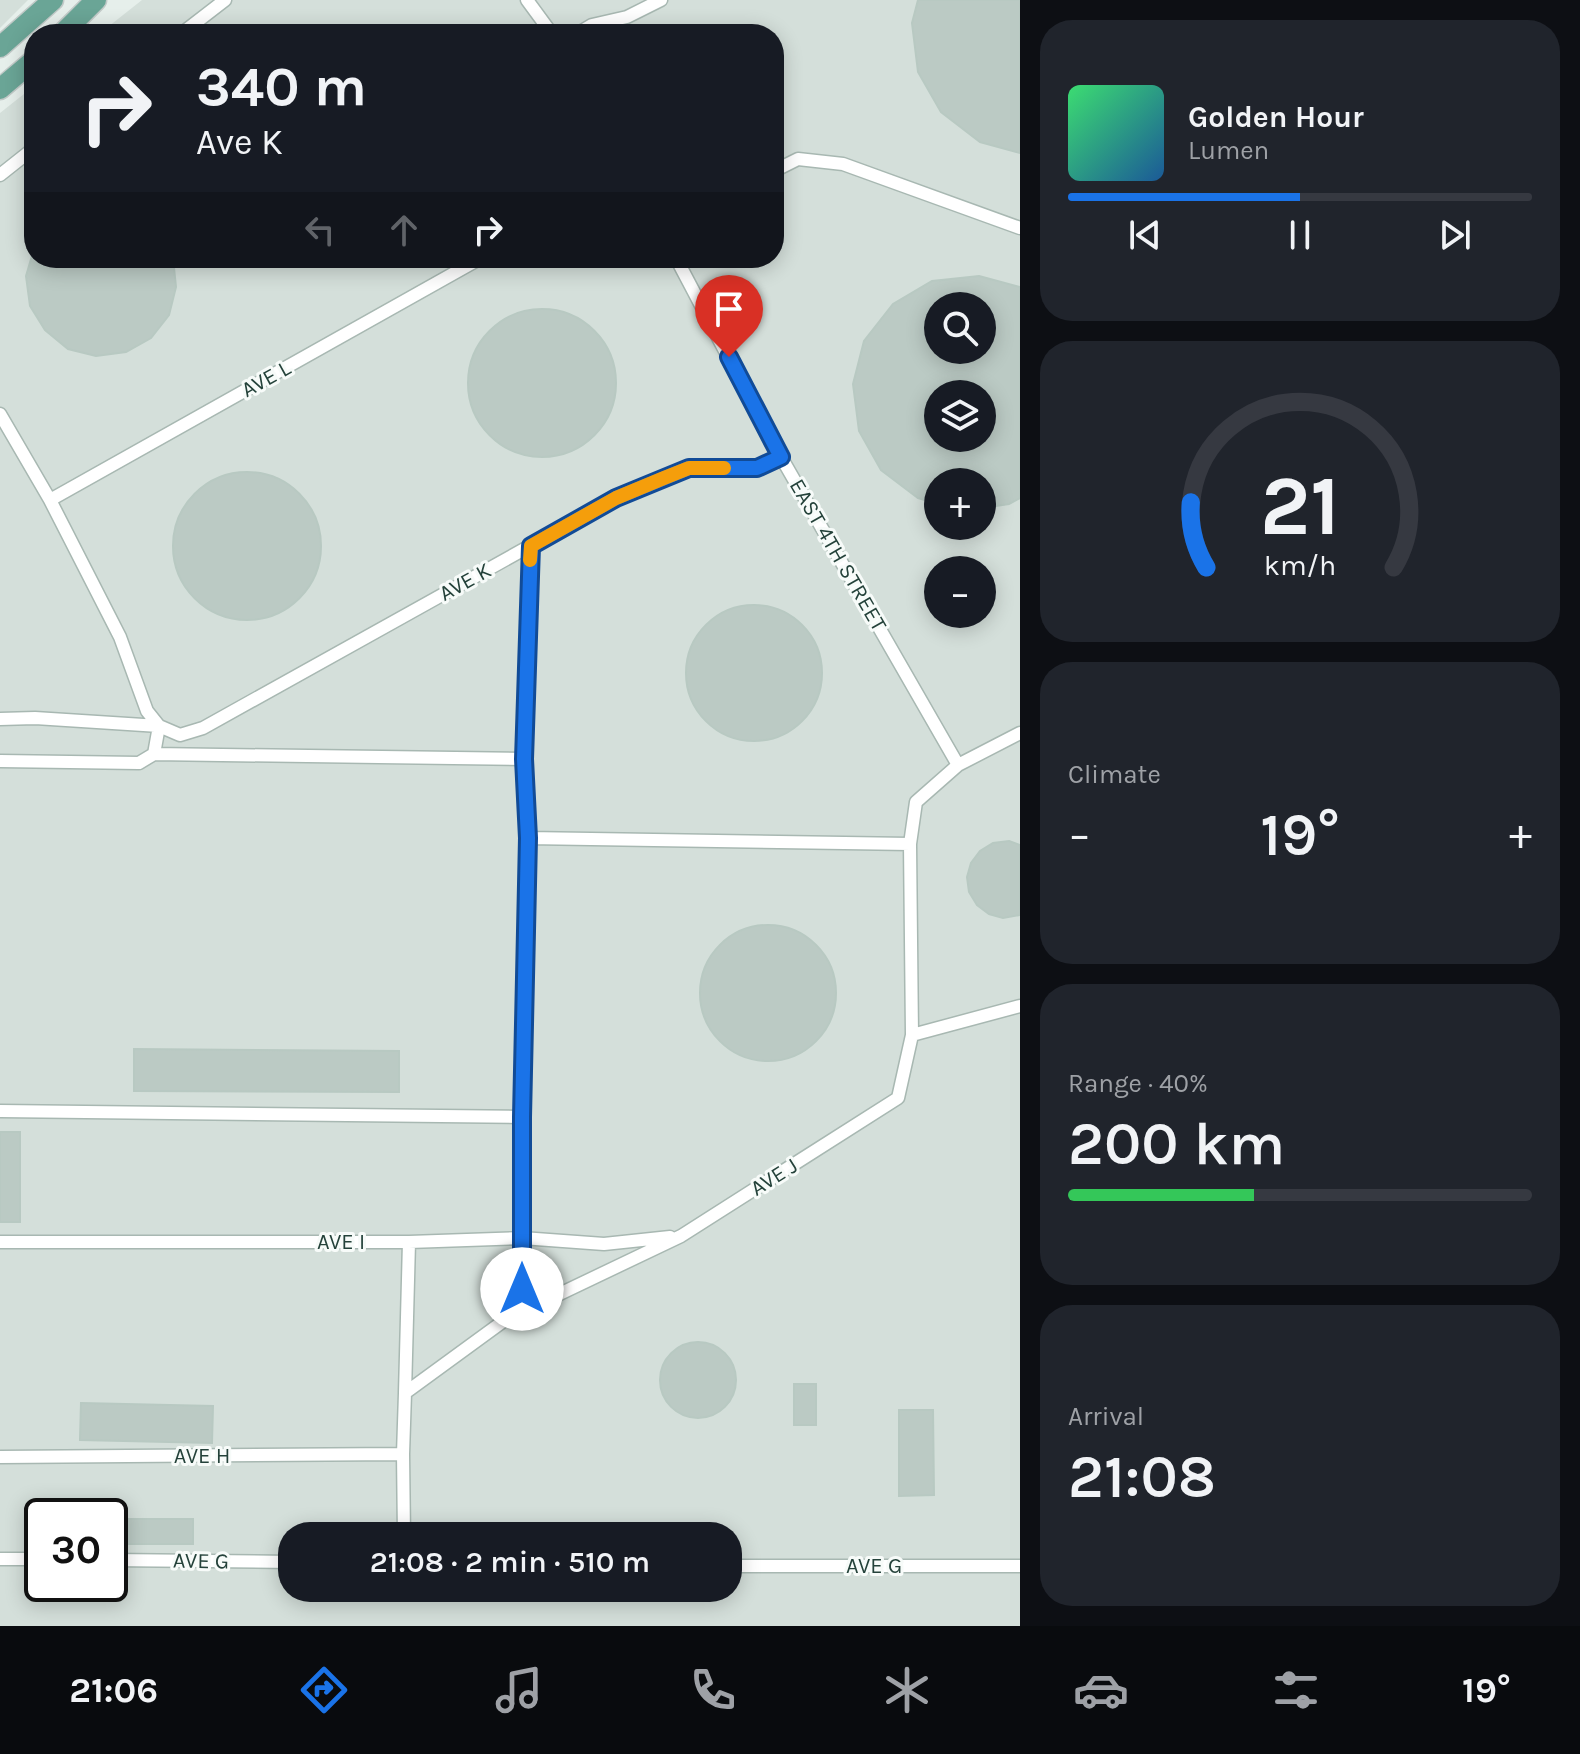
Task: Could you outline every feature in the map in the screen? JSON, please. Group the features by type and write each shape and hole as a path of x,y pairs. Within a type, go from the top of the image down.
{"main road":[{"path":"26,24 53,0"},
{"path":"72,24 96,0"},
{"path":"0,47 24,26"},
{"path":"0,89 24,69"}],"street":[{"path":"194,24 225,0"},
{"path":"527,0 545,24"},
{"path":"596,24 627,17 661,0"},
{"path":"0,175 24,156"},
{"path":"784,166 798,159 843,164 1020,228"},
{"name":"AVE L","path":"50,500 463,268"},
{"name":"EAST 4TH STREET","path":"681,268 781,457 958,765"},
{"path":"0,414 50,500 120,637 147,711 159,726 154,754"},
{"name":"AVE K","path":"0,719 35,718 159,726 180,735 203,728 616,498 689,468 757,468 781,457"},
{"path":"505,1320 522,1289 528,838 524,759 531,546"},
{"name":"AVE J","path":"405,1393 505,1320 681,1236 898,1098 912,1035 910,844 916,802 958,765 1020,733"},
{"path":"0,761 139,763 154,754 524,759"},
{"path":"528,838 910,844"},
{"path":"912,1035 1020,1006"},
{"path":"0,1111 522,1117"},
{"name":"AVE I","path":"0,1242 409,1242 522,1238 604,1244 681,1236"},
{"path":"404,1522 409,1242"},
{"name":"AVE H","path":"0,1457 403,1454"},
{"path":"0,1559 24,1559"},
{"name":"AVE G","path":"128,1560 278,1562"},
{"name":"AVE G","path":"742,1566 1020,1566"}],"shaded area":[{"path":"0,0 28,0 0,28"},
{"path":"142,0 1020,0 1020,1626 0,1626 0,113 24,94 24,268 784,268 784,24 112,24"}],"building":[{"path":"918,0 1020,0 1020,153 980,142 941,112 918,72 912,23"},
{"path":"28,268 174,268 176,287 169,315 151,338 126,352 96,356 68,349 45,330 30,306 26,276"},
{"path":"979,276 1020,287 1020,498 996,506 996,468 924,468 924,500 881,470 859,431 853,384 864,341 893,304 932,281"},
{"path":"542,309 570,315 594,331 610,355 616,383 610,411 594,435 570,451 542,457 514,451 490,435 474,411 468,383 474,355 490,331 514,315"},
{"path":"247,472 275,478 299,494 315,518 321,546 315,574 299,598 275,614 247,620 219,614 195,598 179,574 173,546 179,518 195,494 219,478"},
{"path":"754,605 780,610 802,625 817,647 822,673 817,699 802,721 780,736 754,741 728,736 706,721 691,699 686,673 691,647 706,625 728,610"},
{"path":"1009,841 1020,845 1020,915 1003,918 989,914 977,905 969,892 967,877 971,863 980,851 993,843"},
{"path":"768,925 794,930 816,945 831,967 836,993 831,1019 816,1041 794,1056 768,1061 742,1056 720,1041 705,1019 700,993 705,967 720,945 742,930"},
{"path":"134,1049 399,1051 399,1092 134,1091"},
{"path":"0,1132 20,1132 20,1222 0,1222"},
{"path":"698,1342 713,1345 725,1353 733,1365 736,1380 733,1395 725,1407 713,1415 698,1418 683,1415 671,1407 663,1395 660,1380 663,1365 671,1353 683,1345"},
{"path":"794,1384 816,1384 816,1425 794,1425"},
{"path":"81,1403 213,1406 212,1443 80,1440"},
{"path":"899,1410 933,1410 934,1495 899,1496"},
{"path":"128,1519 193,1519 193,1544 128,1544"}],"slow traffic":[{"path":"530,560 531,546 616,498 689,468 724,468"}],"route":[{"path":"522,1289 528,838 524,759 531,546 616,498 689,468 757,468 781,457 729,357"}]}
